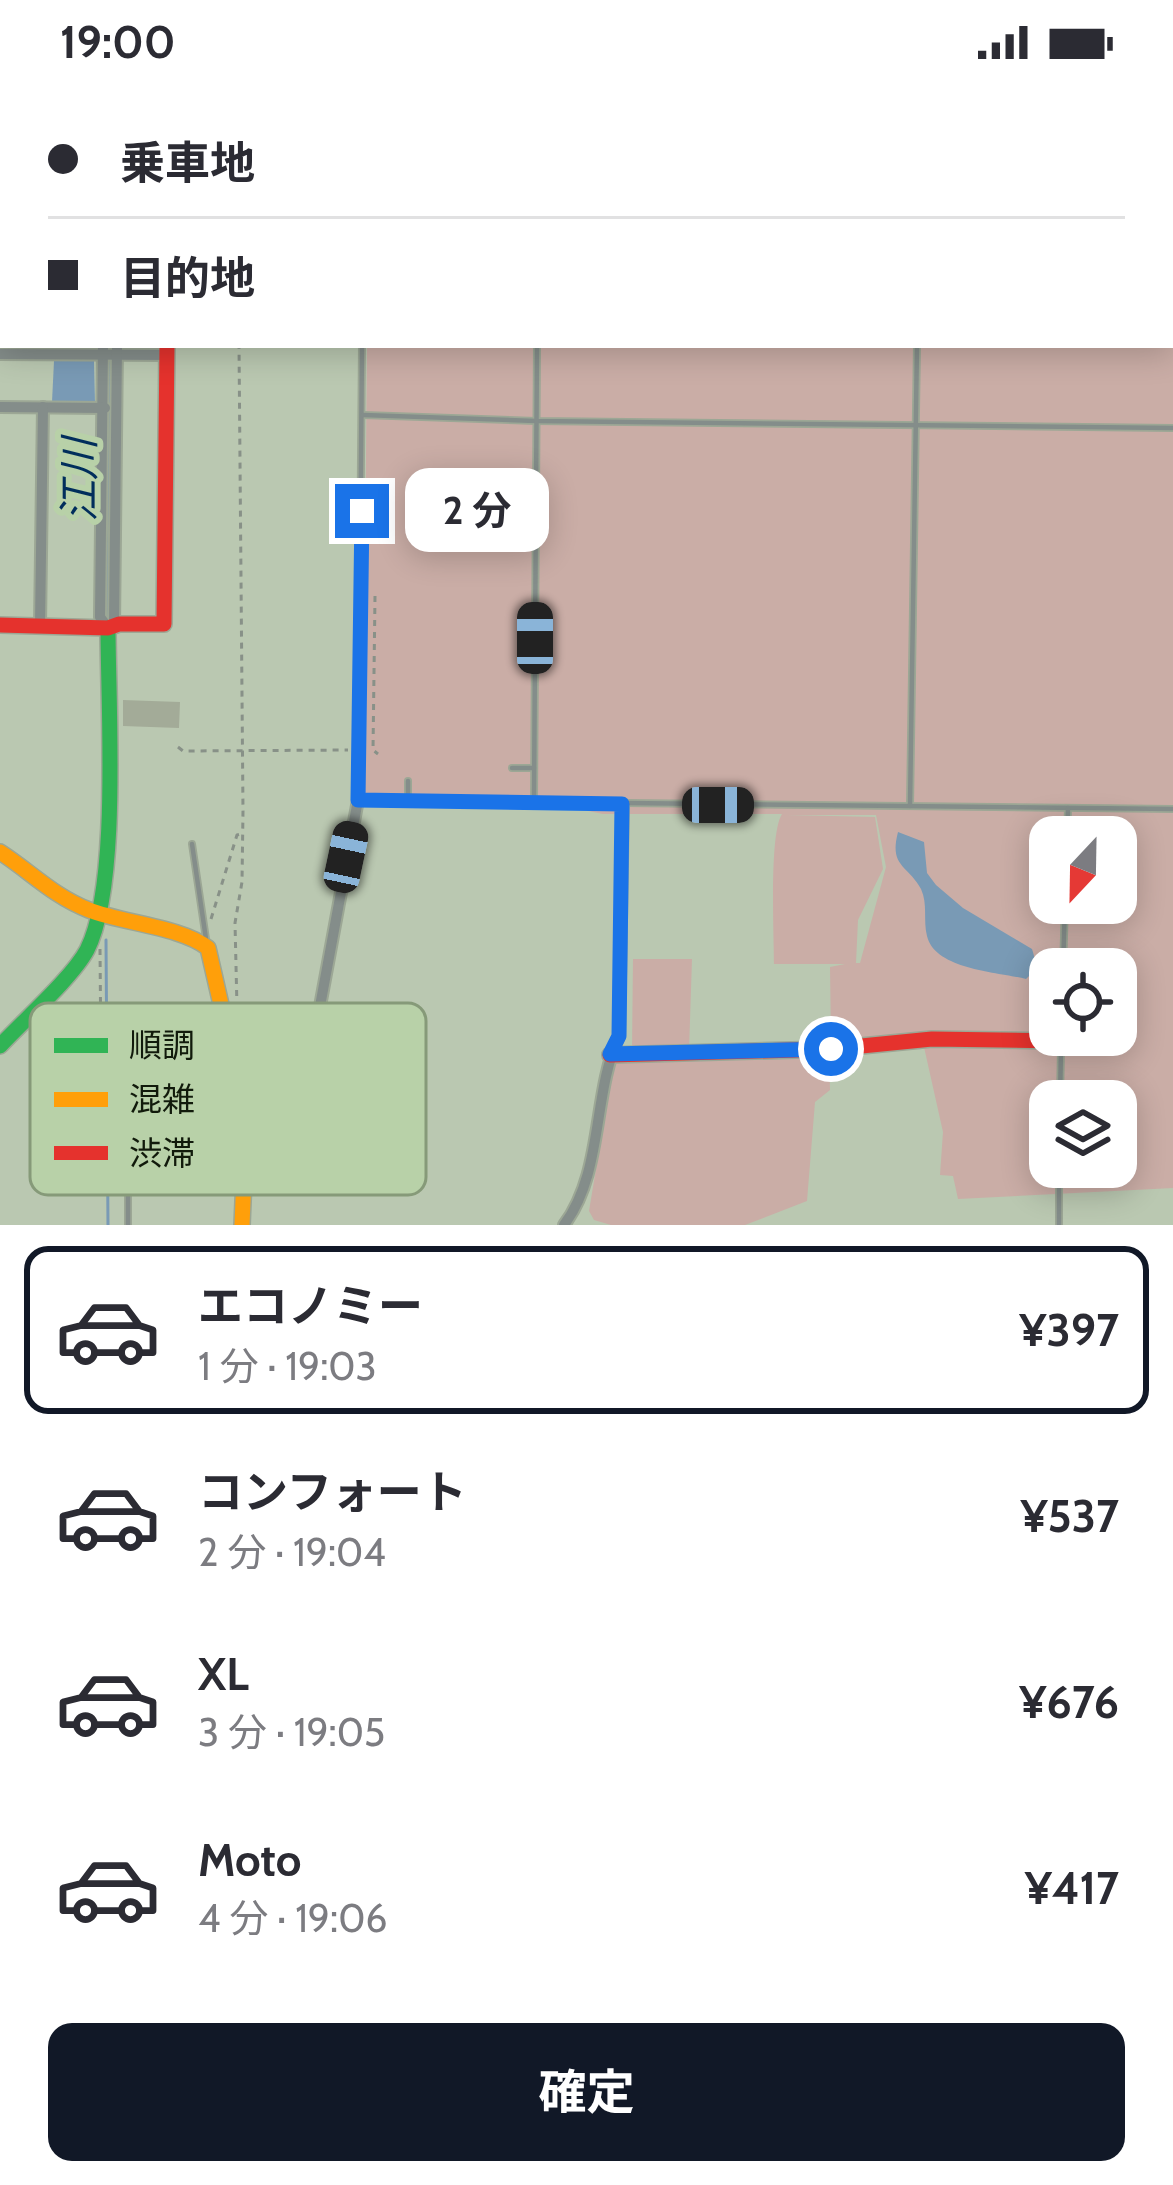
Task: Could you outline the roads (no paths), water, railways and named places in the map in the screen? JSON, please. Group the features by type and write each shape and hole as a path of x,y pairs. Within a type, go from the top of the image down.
{"street":[{"path":"0,354 166,350 164,624 0,625"},
{"path":"38,1003 92,942 101,915 114,746 111,627 100,617 110,352"},
{"path":"0,407 109,408"},
{"path":"40,626 43,407"},
{"path":"321,1003 358,800"},
{"path":"564,1225 579,1198 597,1132 610,1054 619,1036 622,804"},
{"path":"0,852 19,862 48,891 101,915 204,944 220,1003"},
{"path":"0,1046 30,1012"},
{"path":"610,1054 1029,1038"},
{"path":"242,1225 243,1195"}],"lane":[{"path":"362,348 358,800 1173,809"},
{"path":"534,800 537,348"},
{"path":"910,806 917,348"},
{"path":"362,416 1173,428"},
{"path":"512,768 534,768"},
{"path":"408,781 408,800"},
{"path":"1068,808 1068,816"},
{"path":"192,844 204,944"},
{"path":"1059,1188 1059,1225"}],"water":[{"path":"54,361 94,361 95,403 52,402"},
{"path":"898,832 924,842 927,873 936,885 963,908 1030,948 1026,979 955,963 932,947 921,889 898,859"}],"waterway":[{"name":"江川","path":"108,615 109,359"},
{"name":"江川","path":"106,940 106,1003"},
{"name":"江川","path":"108,1195 108,1225"}]}
